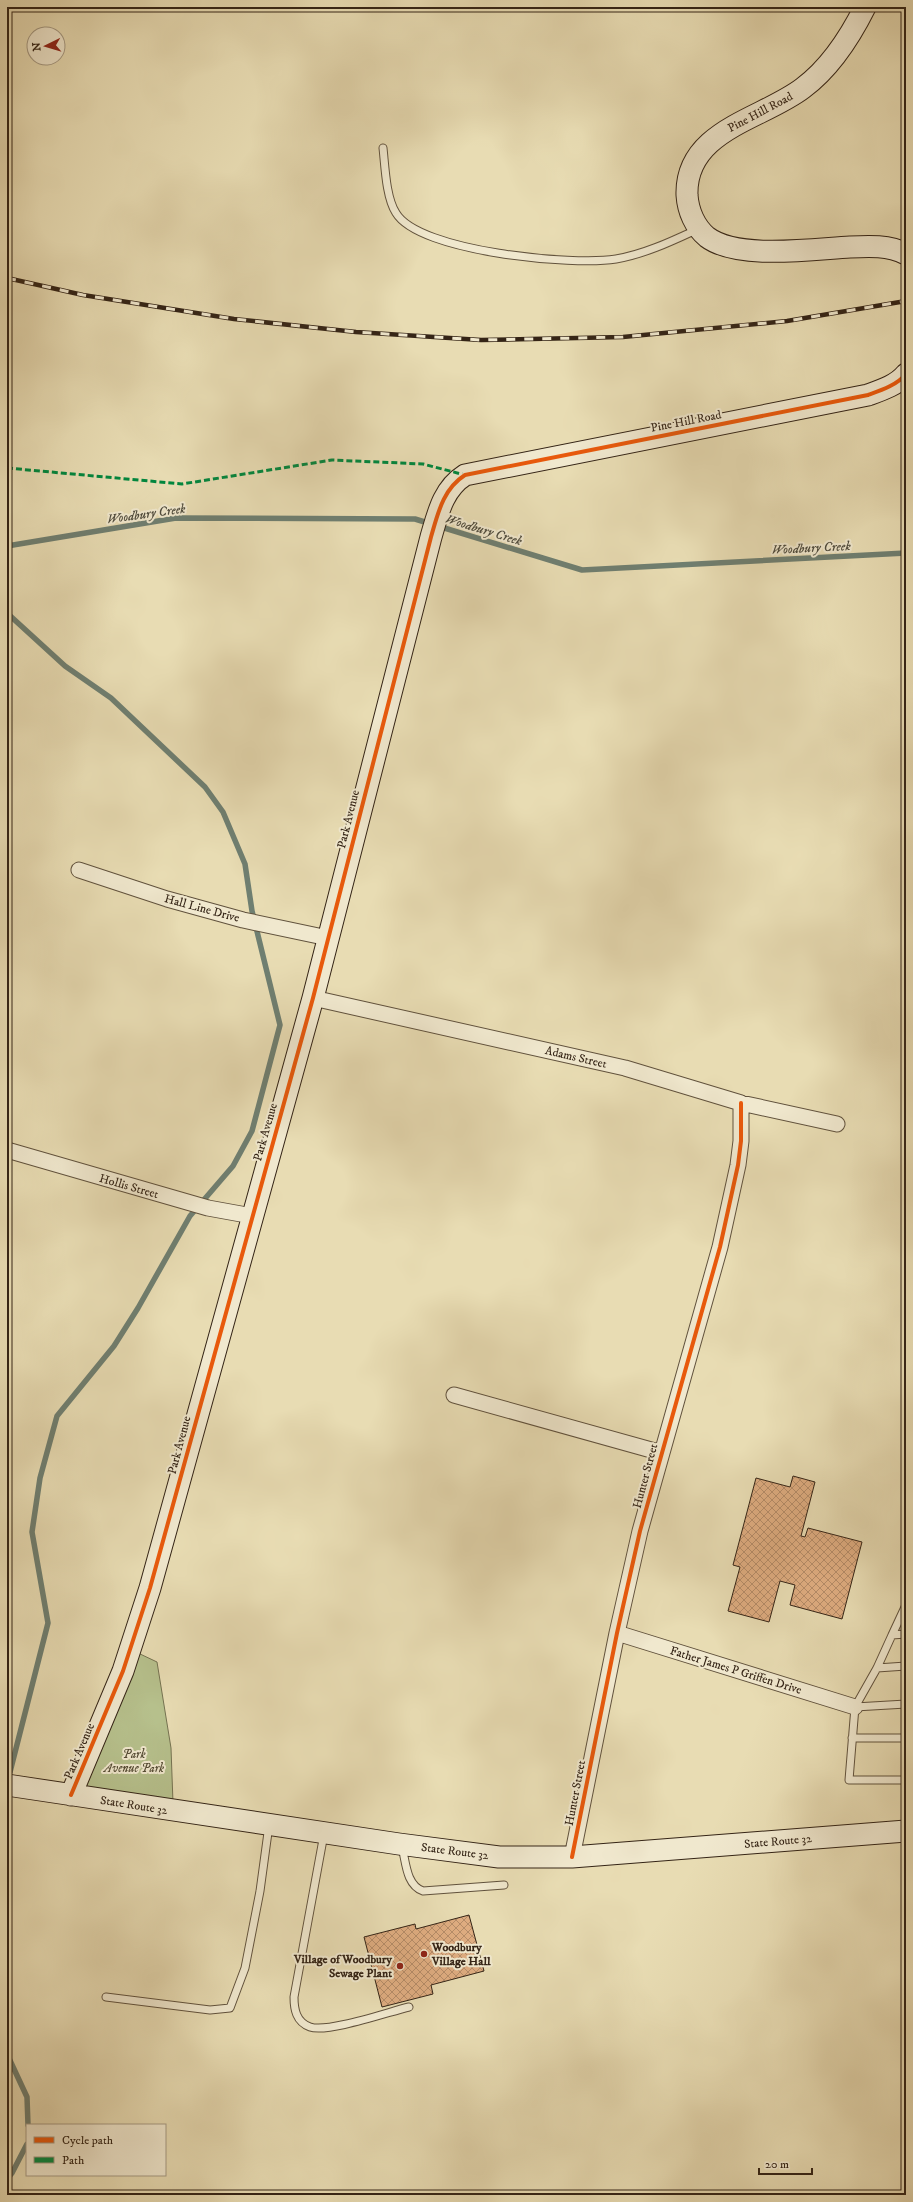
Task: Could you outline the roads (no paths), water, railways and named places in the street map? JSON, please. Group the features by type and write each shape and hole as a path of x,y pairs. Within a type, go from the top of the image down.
{"street":[{"name":"Pine Hill Road","path":"699,229 687,202 687,186 692,169 700,155 722,132 789,98 818,76 833,59 858,21 865,7"},
{"path":"699,229 722,245 739,250 768,251 871,246 896,249 906,254"},
{"name":"Pine Hill Road","path":"466,475 868,395 888,387 902,379 906,374"},
{"name":"Park Avenue","path":"71,1795 123,1671 150,1588 312,998 431,537 440,507 449,490 456,481 466,475"},
{"name":"Hall Line Drive","path":"79,870 167,899 243,920 328,938"},
{"name":"Adams Street","path":"312,998 625,1068 741,1103 837,1124"},
{"name":"Hunter Street","path":"572,1857 617,1633 640,1531 720,1248 738,1165 741,1140 741,1103"},
{"name":"Hollis Street","path":"7,1150 185,1202 252,1216"},
{"path":"454,1395 662,1453"},
{"name":"Father James P Griffen Drive","path":"617,1633 854,1707"},
{"name":"State Route 32","path":"7,1785 401,1845 499,1857 572,1857 906,1831"}],"lane":[{"path":"383,148 389,191 396,213 413,228 434,237 469,248 524,257 615,259 657,248 699,229"},
{"path":"906,1605 877,1668 854,1707 850,1780 906,1780"},
{"path":"892,1635 906,1634"},
{"path":"877,1668 906,1666"},
{"path":"854,1707 906,1704"},
{"path":"852,1738 906,1738"},
{"path":"106,1997 210,2010 230,2008 245,1968 260,1892 269,1825"},
{"path":"324,1833 294,1997 294,2010 300,2021 310,2027 327,2028 409,2007"},
{"path":"401,1845 411,1883 415,1888 423,1891 504,1885"}],"waterway":[{"name":"Woodbury Creek","path":"7,546 176,518 415,519 582,570 906,553"},
{"path":"7,613 65,666 111,698 205,787 223,812 245,864 252,911 280,1025 252,1131 233,1166 190,1216 138,1308 114,1346 57,1416 40,1478 32,1532 48,1623 10,1772"},
{"path":"7,2054 27,2097 28,2124"},
{"path":"7,2179 12,2173 26,2146"}],"railway":[{"path":"7,278 83,295 234,319 356,332 481,340 623,337 787,321 906,301"}],"place":[{"name":"Woodbury Village Hall","path":"424,1954"},
{"name":"Village of Woodbury Sewage Plant","path":"400,1966"}],"park label":[{"name":"Park Avenue Park","path":"134,1761"}]}
